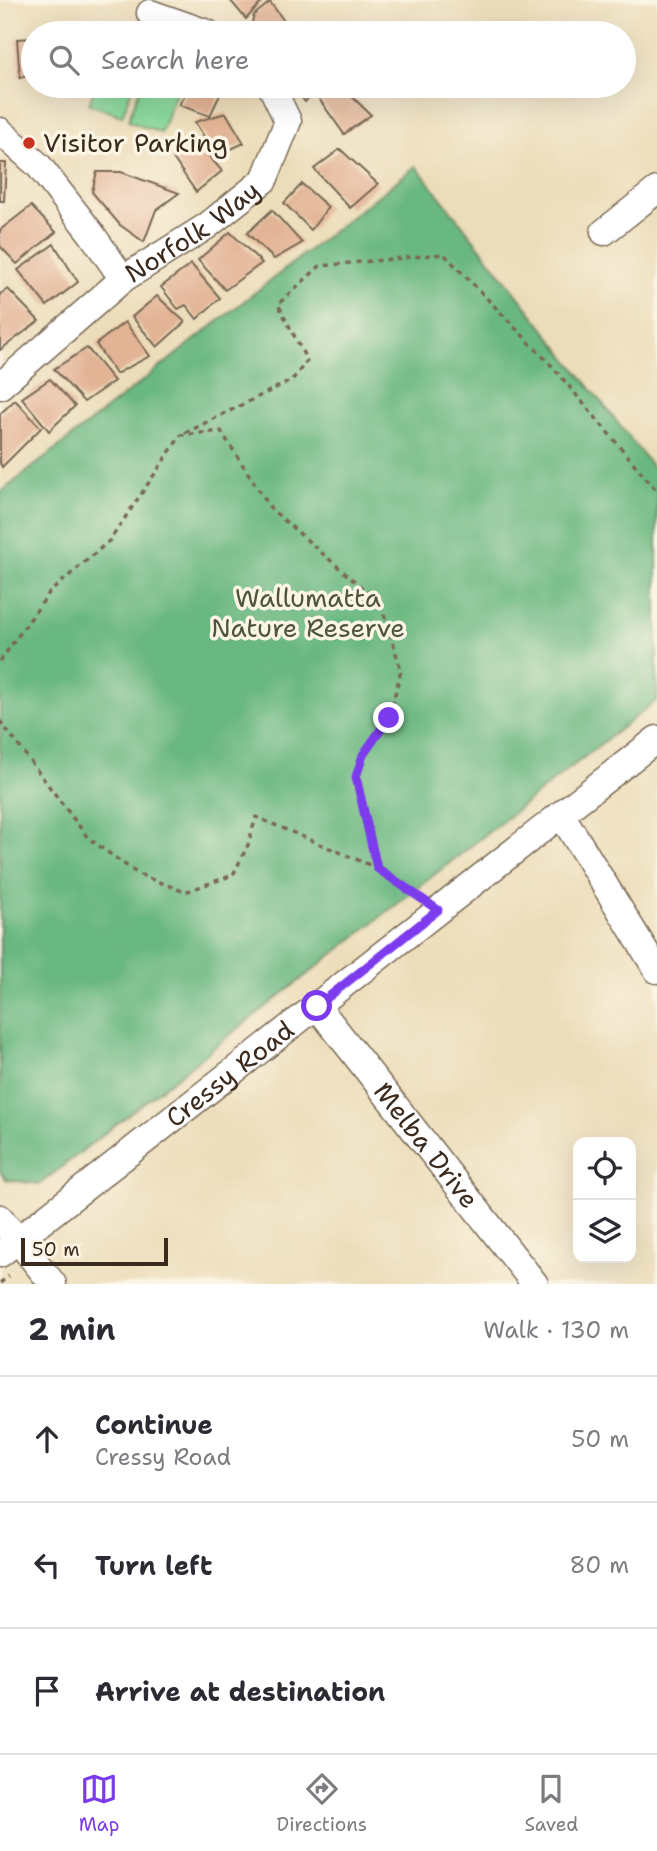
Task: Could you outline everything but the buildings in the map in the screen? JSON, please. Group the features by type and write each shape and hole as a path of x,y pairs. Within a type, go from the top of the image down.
{"street":[{"path":"150,13 173,21"},
{"name":"Norfolk Way","path":"0,131 39,166 123,279 207,226 264,180 288,121 277,98"},
{"path":"604,232 657,190"},
{"path":"0,386 123,279"},
{"name":"Cressy Road","path":"9,1247 657,739"},
{"path":"561,814 657,970"},
{"name":"Melba Drive","path":"317,1006 535,1284"},
{"path":"0,1218 9,1247 53,1284"}],"path":[{"path":"0,661 50,593 110,540 181,435 292,380 307,361 278,303 320,266 444,254 552,366 657,491"},
{"path":"181,435 221,431 271,509 381,604 401,670 389,718 363,755 356,777 377,868"},
{"path":"0,721 88,838 138,874 185,892 233,875 248,845 256,817 377,868 438,910"}],"green space":[{"path":"91,98 129,98 122,116 89,104"},
{"path":"137,98 174,98 161,133 128,121"},
{"name":"Wallumatta Nature Reserve","path":"416,166 657,473 657,700 40,1184 7,1180 0,1172 0,493"}],"place":[{"name":"Visitor Parking","path":"29,143"}],"route":[{"path":"317,1006 438,910 377,868 356,777 363,755 389,718"}]}
